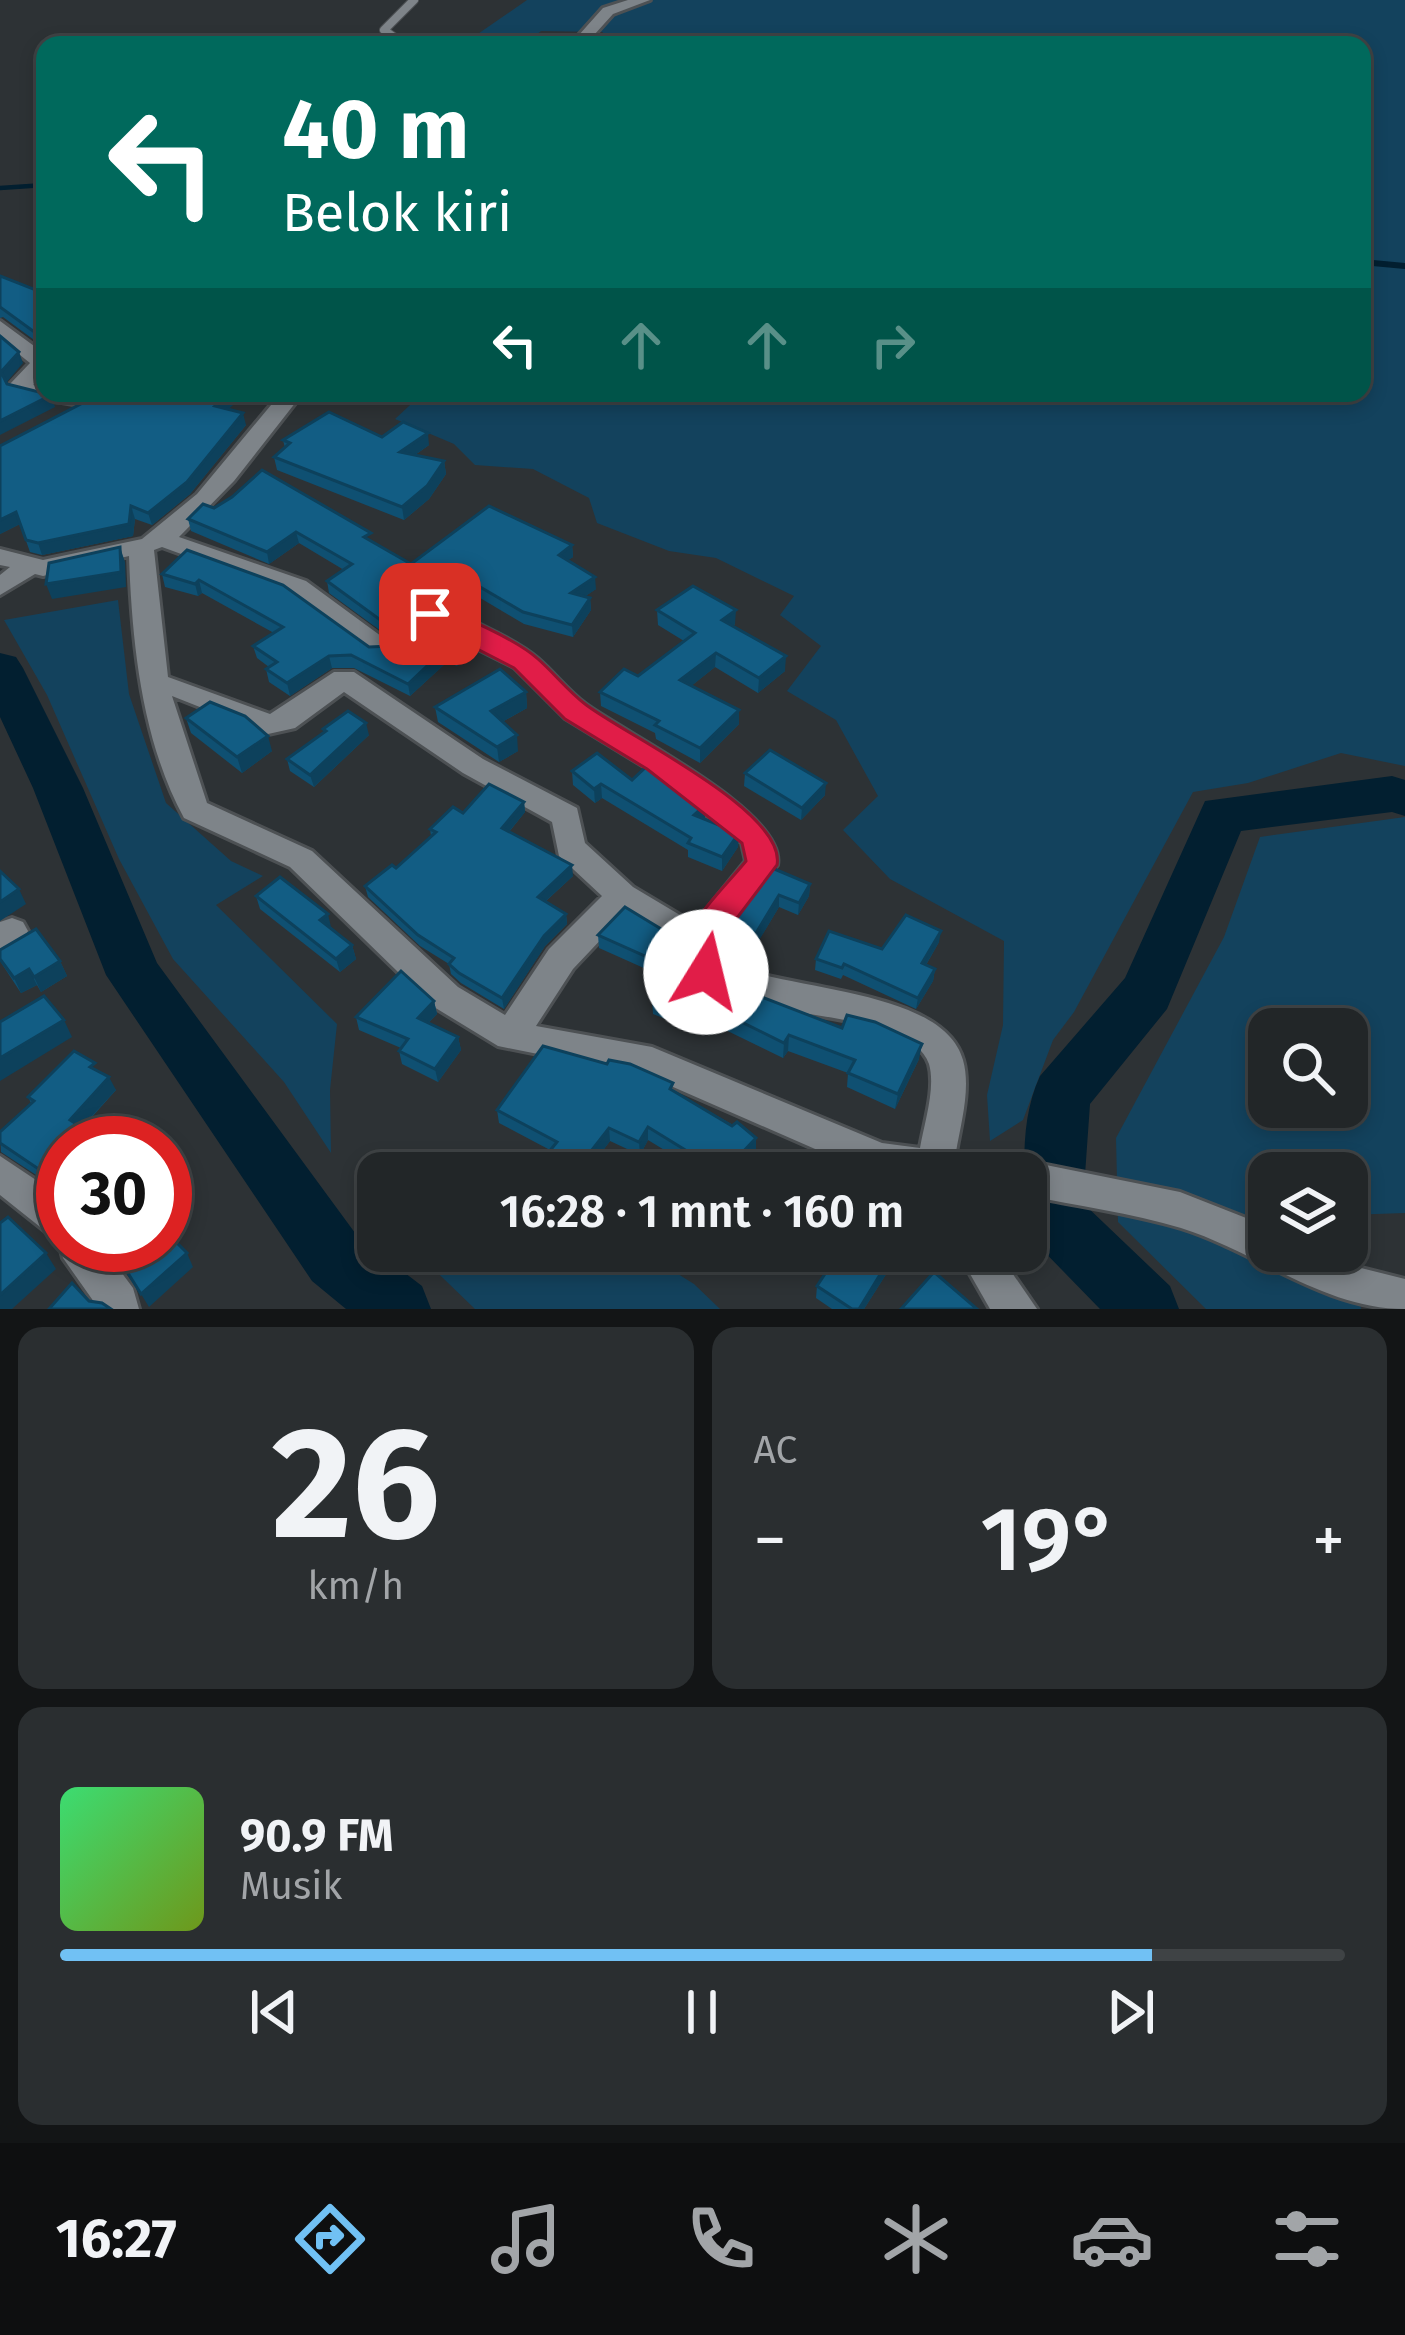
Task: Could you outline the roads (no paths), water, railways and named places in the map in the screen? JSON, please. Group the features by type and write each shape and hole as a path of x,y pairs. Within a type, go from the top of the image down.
{"street":[{"path":"585,36 608,11 643,0"},
{"path":"0,326 25,353 36,358"},
{"path":"36,369 21,384 23,389 36,391"},
{"path":"48,425 91,402"},
{"path":"284,402 152,543 143,620 178,773 195,810 301,859 446,997 510,1036 652,1062 861,1152"},
{"path":"0,557 11,580 152,543 297,587 381,650"},
{"path":"158,689 173,686 268,724 286,721 430,614 524,661 575,712 657,761 754,836 763,855 761,865 699,944 697,964 721,981 763,994 905,1022 935,1042 946,1065 938,1152"},
{"path":"344,679 473,766 566,816 570,848 622,896 699,944"},
{"path":"510,1036 553,969 622,896"},
{"path":"0,1173 36,1200"},
{"path":"1047,1182 1110,1192 1248,1236"},
{"path":"96,1272 119,1309"},
{"path":"988,1272 1017,1309"},
{"path":"1326,1272 1352,1285 1405,1299"}],"lane":[{"path":"391,36 384,31 414,0"}],"waterway":[{"path":"0,188 36,186"},
{"path":"1371,263 1405,266"},
{"path":"0,668 58,788 134,975 335,1259 398,1309"},
{"path":"1146,1309 1050,1215 1061,1095 1147,992 1223,814 1392,794 1405,798"}]}
